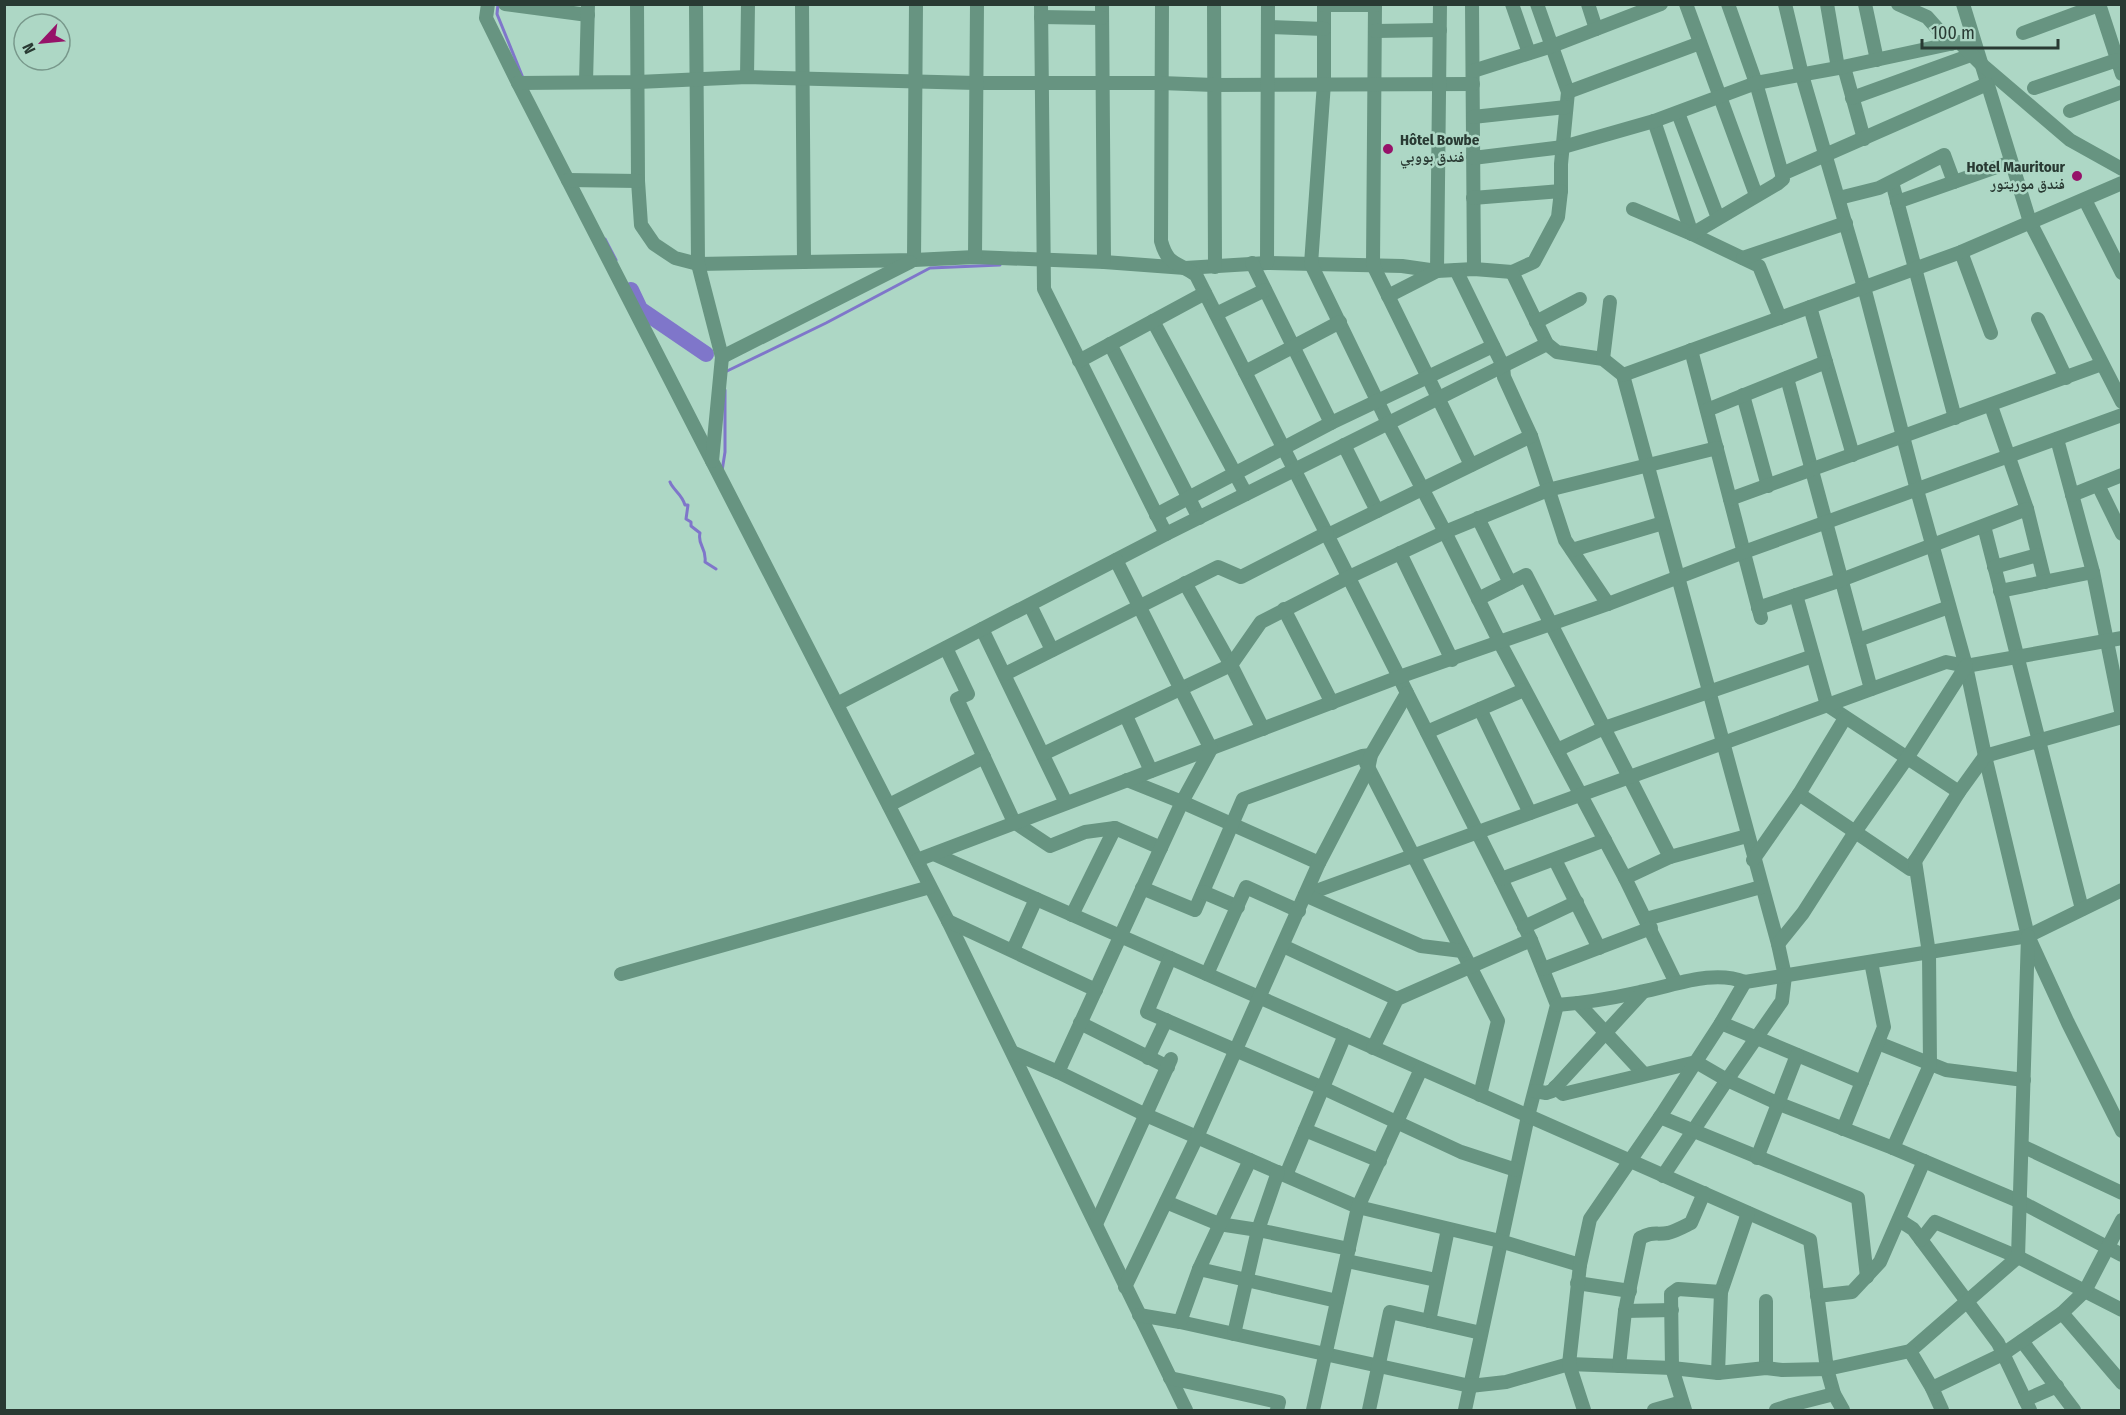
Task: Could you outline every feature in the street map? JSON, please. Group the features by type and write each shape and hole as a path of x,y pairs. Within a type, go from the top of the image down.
{"street":[{"path":"488,4 486,18 525,83 568,180 948,921 1186,1410"},
{"path":"505,4 588,10 586,82"},
{"path":"637,4 638,181 641,225 654,244 675,258 698,264 975,257 1185,268 1267,263 1402,266 1437,271 1474,269 1512,272 1534,262 1558,216 1562,190 1568,92 1537,4"},
{"path":"696,4 698,264 722,357 712,461"},
{"path":"747,77 748,4"},
{"path":"802,4 804,262"},
{"path":"914,260 916,4"},
{"path":"975,257 977,4"},
{"path":"1162,4 1161,241 1165,255 1172,262 1196,275 1478,832 1528,934 1557,1005 1528,1116 1465,1410"},
{"path":"1214,4 1215,267"},
{"path":"1267,263 1268,4"},
{"path":"1437,271 1440,4"},
{"path":"1472,4 1474,269"},
{"path":"1512,4 1529,53"},
{"path":"1588,4 1596,29"},
{"path":"525,83 638,82 747,77 976,83 1439,84 1473,77 1529,53 1596,29 1634,9 1660,4"},
{"path":"1686,4 1756,195"},
{"path":"1692,234 1783,179 1756,83 1728,4"},
{"path":"1785,4 1802,75 1864,286 1966,666 2028,936 2121,1131"},
{"path":"1827,4 1841,68 1864,139"},
{"path":"1865,4 1877,60"},
{"path":"1471,465 1373,265 1375,5 1324,5 1324,83 1311,264 1388,423 1524,690 1625,878 1676,983"},
{"path":"1900,5 1928,17 1951,44"},
{"path":"2023,33 2099,5 2121,74"},
{"path":"1966,6 1976,59 1987,84 2030,222 2121,402"},
{"path":"1104,262 1102,11 1041,11 1044,290 1166,534"},
{"path":"1268,27 1324,29"},
{"path":"1375,31 1440,30"},
{"path":"1473,158 1563,147 1654,121 1756,83 1841,68 1959,42 2070,140 2121,169"},
{"path":"1568,92 1700,43"},
{"path":"1852,98 1976,59"},
{"path":"2034,88 2117,60"},
{"path":"1782,174 1987,84"},
{"path":"2070,111 2121,92"},
{"path":"1473,117 1566,108"},
{"path":"1678,113 1718,218"},
{"path":"1654,121 1692,234"},
{"path":"1839,198 1892,182 1944,155 1954,182"},
{"path":"1897,202 2011,162"},
{"path":"568,180 638,181"},
{"path":"1892,182 1955,418"},
{"path":"1623,375 1960,252 2121,183"},
{"path":"1473,198 1562,190"},
{"path":"2085,200 2121,273"},
{"path":"1632,209 1759,266 1780,318"},
{"path":"1743,258 1846,223"},
{"path":"1960,252 1991,333"},
{"path":"722,357 914,260"},
{"path":"1252,263 1331,423"},
{"path":"1456,270 1503,366 1504,377 1531,436 1565,540 1608,604"},
{"path":"1388,296 1437,271"},
{"path":"1512,272 1547,344 1557,352 1603,359 1623,375 1785,976 1782,1000 1663,1176"},
{"path":"1216,314 1265,290"},
{"path":"1079,360 1205,293"},
{"path":"1536,321 1580,298"},
{"path":"1603,359 1610,302"},
{"path":"1810,307 1853,455"},
{"path":"2037,319 2066,378"},
{"path":"1153,321 1246,494"},
{"path":"1245,372 1340,322"},
{"path":"1110,344 1199,518"},
{"path":"837,704 1166,534 1547,344"},
{"path":"1156,515 1331,423 1493,346"},
{"path":"1691,350 1760,613 1796,595 2027,509"},
{"path":"1707,410 1826,362"},
{"path":"1730,499 2102,364"},
{"path":"1787,378 1871,689"},
{"path":"1743,395 1768,486"},
{"path":"1991,406 2027,509 2045,582"},
{"path":"916,860 1399,677 1608,604 2121,415"},
{"path":"1005,674 1218,567 1241,577 1531,436"},
{"path":"1799,794 1910,869 1985,756 2121,716 2114,640 2057,439"},
{"path":"1344,445 1377,511"},
{"path":"1043,754 1231,665 1261,622 1445,532 1548,490 1717,448"},
{"path":"2072,495 2121,475"},
{"path":"2098,485 2121,534"},
{"path":"1478,518 1510,583"},
{"path":"1572,550 1663,523"},
{"path":"1984,526 2082,909"},
{"path":"1400,554 1452,660"},
{"path":"1994,567 2038,555"},
{"path":"1116,560 1211,749"},
{"path":"2000,591 2093,572"},
{"path":"1478,599 1526,575 1670,857"},
{"path":"1185,583 1231,665 1263,729"},
{"path":"1796,595 1827,705 1959,792"},
{"path":"1030,605 1052,650"},
{"path":"1858,640 1950,608"},
{"path":"1284,609 1332,703"},
{"path":"982,629 1066,803"},
{"path":"1305,895 1946,662 1966,666 2114,640"},
{"path":"946,648 968,694 957,699 1014,822 1050,846 1085,832 1115,828 1161,848"},
{"path":"1557,750 1604,728 1813,656"},
{"path":"1778,944 1803,913 1966,666"},
{"path":"1427,732 1524,690"},
{"path":"1125,1287 1197,1137 1367,760 1407,693"},
{"path":"1480,709 1530,813"},
{"path":"1126,716 1151,771"},
{"path":"1753,860 1799,794 1845,718"},
{"path":"1058,1072 1182,802 1211,749"},
{"path":"889,806 984,757"},
{"path":"1143,888 1196,910 1243,799 1367,760"},
{"path":"1367,760 1413,856 1498,1021 1480,1095"},
{"path":"1127,780 1319,863"},
{"path":"1072,915 1115,828"},
{"path":"1625,878 1670,857 1747,836"},
{"path":"1501,879 1605,840"},
{"path":"934,854 1810,1240 1827,1369 1834,1394 1843,1410"},
{"path":"1555,860 1599,948"},
{"path":"1893,1148 1930,1065 1929,953 1915,861"},
{"path":"621,974 930,887"},
{"path":"1208,974 1246,887 1299,911"},
{"path":"1543,969 1599,948 1648,923 1761,887"},
{"path":"1557,1005 1643,992 1676,983 1722,977 1734,977 1745,982 2028,936 2121,890"},
{"path":"1203,892 1238,907"},
{"path":"1305,895 1421,945 1462,951"},
{"path":"1013,950 1036,898"},
{"path":"1373,1048 1397,999 1470,967 1528,934 1577,902"},
{"path":"948,921 1096,990"},
{"path":"1139,1315 1470,1386 1506,1382 1569,1364 1672,1368 1718,1373 1766,1368 1827,1369 1910,1351 2018,1257 2028,936"},
{"path":"1283,946 1397,999"},
{"path":"1170,958 1147,1012 1323,1088 1461,1152 1516,1170"},
{"path":"1843,1129 1884,1027 1871,962"},
{"path":"1584,1410 1569,1364 1580,1265 1590,1219 1696,1062 1745,982"},
{"path":"1535,1090 1546,1093 1555,1087 1643,992"},
{"path":"1578,1003 1643,1073"},
{"path":"1148,1058 1166,1020"},
{"path":"1080,1023 1148,1058 1169,1063 1096,1224"},
{"path":"1721,1023 1862,1082"},
{"path":"1234,1334 1258,1230 1346,1035"},
{"path":"1878,1043 1946,1070 2024,1080"},
{"path":"1014,1053 1146,1115 1359,1207 1500,1241 1580,1265"},
{"path":"1757,1158 1797,1055"},
{"path":"1555,1087 1563,1094 1696,1062 1726,1080 1777,1103 1893,1148 2020,1202 2121,1256"},
{"path":"1313,1410 1359,1207 1421,1069"},
{"path":"1660,1117 1858,1198 1867,1277"},
{"path":"1305,1130 1380,1161"},
{"path":"2022,1146 2121,1194"},
{"path":"1180,1322 1199,1269 1250,1160"},
{"path":"1817,1296 1852,1292 1880,1262 1924,1161"},
{"path":"1619,1366 1624,1311 1640,1238 1651,1232 1676,1231 1691,1224 1704,1193"},
{"path":"1166,1202 1219,1224 1258,1230 1436,1280"},
{"path":"1718,1373 1722,1293 1748,1213"},
{"path":"1899,1220 1913,1229 1998,1343 2028,1408 2057,1386"},
{"path":"1932,1388 2003,1354 2062,1313 2085,1292 2121,1220"},
{"path":"1921,1240 1935,1222 2018,1257 2121,1310"},
{"path":"1429,1321 1448,1229"},
{"path":"1199,1269 1337,1300"},
{"path":"1578,1283 1630,1291"},
{"path":"1654,1410 1683,1406 1672,1368 1671,1296 1675,1289 1722,1293"},
{"path":"1766,1301 1766,1368"},
{"path":"1624,1311 1672,1310"},
{"path":"1369,1410 1390,1312 1481,1333"},
{"path":"2062,1313 2121,1383"},
{"path":"2022,1341 2074,1410"},
{"path":"1910,1351 1932,1388 1941,1410"},
{"path":"1170,1378 1279,1402 1277,1410"},
{"path":"1776,1410 1834,1394"}],"waterway":[{"path":"498,4 497,14 523,78"},
{"path":"605,239 616,260"},
{"path":"725,372 826,323 930,268 1000,265"},
{"path":"631,290 640,309 706,354"},
{"path":"722,471 725,452 725,390"},
{"path":"670,482 685,505 688,505 686,519 700,533 705,562 716,569"}],"place":[{"name":"Hôtel Bowbe فندق بووبي","path":"1388,149"},
{"name":"Hotel Mauritour فندق موريتور","path":"2077,176"}]}
